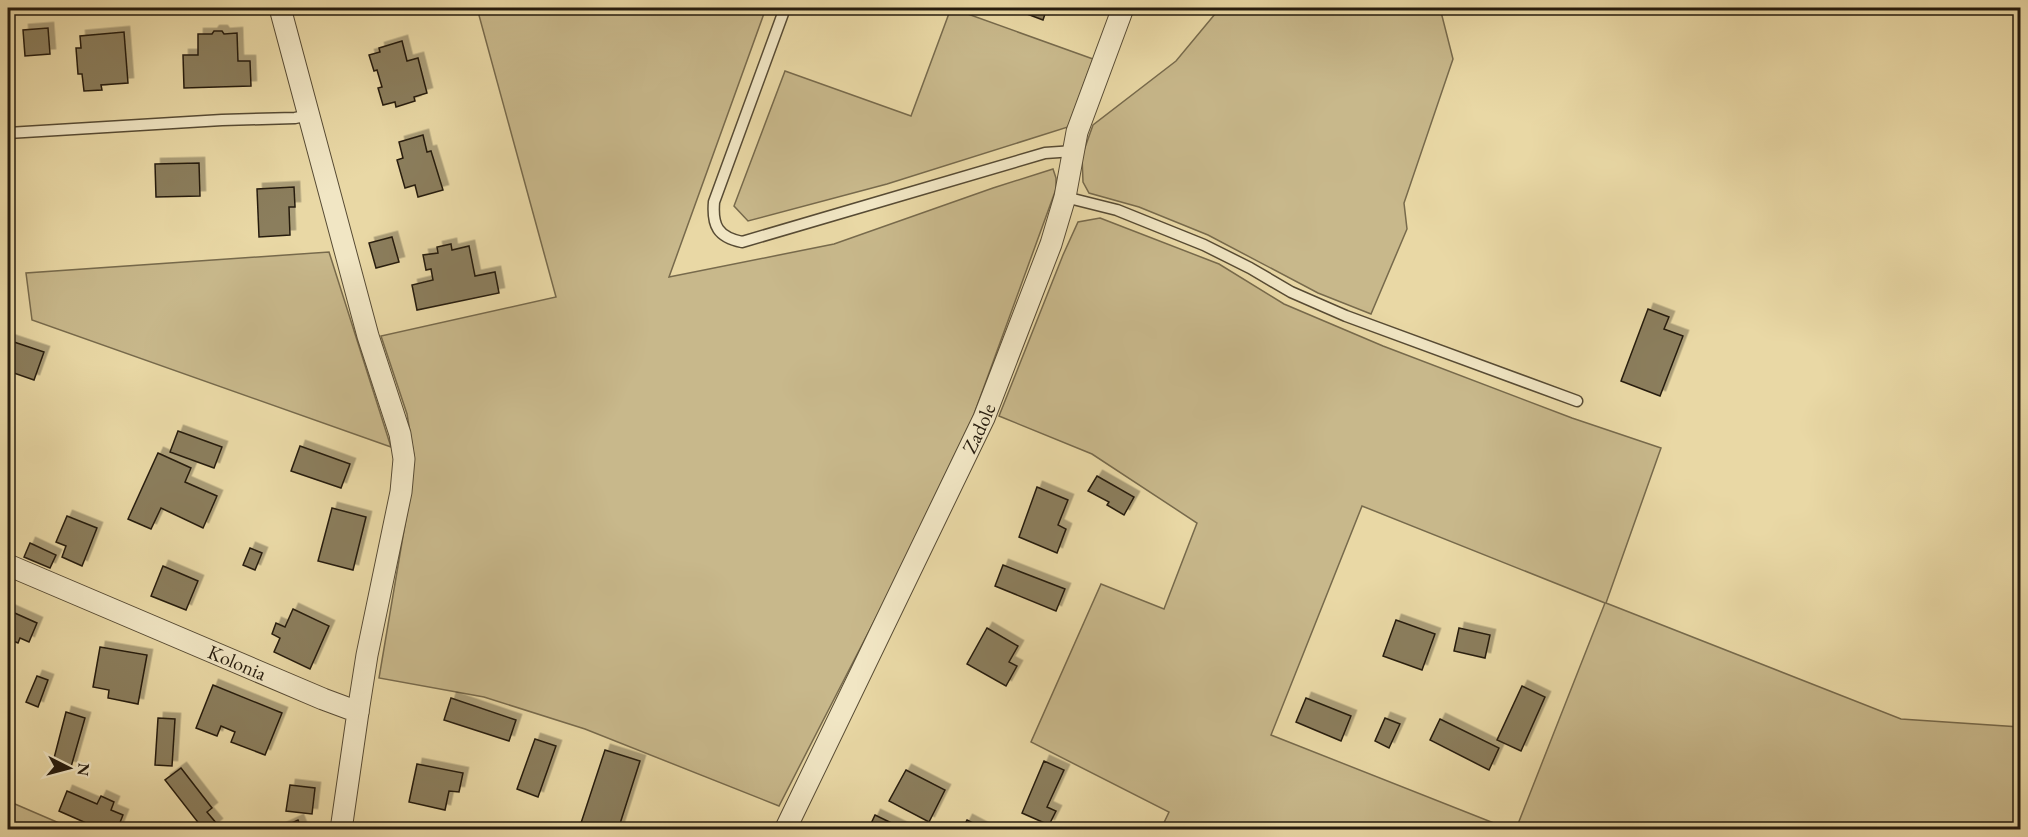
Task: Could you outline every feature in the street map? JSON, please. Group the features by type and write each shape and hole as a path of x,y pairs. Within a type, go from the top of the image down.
{"street":[{"path":"280,8 368,336 400,434 404,459 401,492 367,655 341,830"},
{"name":"Zadole","path":"784,830 984,418 1051,244 1065,197 1077,132 1123,8"},
{"name":"Kolonia","path":"8,565 358,712"}],"lane":[{"path":"785,8 714,202 713,216 719,231 728,239 742,242 1045,153 1074,150"},
{"path":"8,133 222,120 295,118 309,115"},
{"path":"1065,197 1117,210 1204,245 1291,292 1346,316 1577,401"}],"shaded area":[{"path":"477,8 766,8 669,277 834,244 1053,169 1056,189 973,417 884,602 779,806 585,729 484,697 379,678 410,495 414,456 407,414 381,336 556,297"},
{"path":"951,8 1093,59 1068,127 887,184 748,221 734,206 785,71 911,116"},
{"path":"1220,8 1440,8 1453,59 1404,203 1407,229 1371,314 1318,293 1208,235 1139,207 1089,193 1083,182 1082,156 1093,125 1176,61"},
{"path":"1100,218 1219,264 1284,304 1383,346 1572,418 1661,448 1606,603 1901,719 2020,727 2020,829 1516,829 1605,603 1362,506 1271,735 1509,829 1161,829 1169,812 1031,742 1101,584 1164,609 1197,523 1092,454 999,416 1078,222"},
{"path":"329,252 391,447 32,320 26,273"},
{"path":"8,801 73,829 8,829"}],"building":[{"path":"1011,8 1047,8 1043,20"},
{"path":"48,28 50,54 25,56 23,30"},
{"path":"214,31 222,31 224,34 237,33 238,61 250,61 251,86 184,88 183,55 198,55 198,34 212,34"},
{"path":"124,32 128,83 101,85 102,90 84,91 82,74 78,74 76,48 81,48 80,36"},
{"path":"402,41 407,61 418,58 427,93 414,97 415,101 396,107 395,102 383,105 378,88 382,87 369,55 380,52 379,48"},
{"path":"423,135 427,152 431,151 443,190 418,197 415,185 405,188 397,160 403,158 399,142"},
{"path":"199,163 200,196 156,197 155,164"},
{"path":"294,187 295,207 289,207 290,235 259,237 257,189"},
{"path":"392,237 399,262 376,268 369,243"},
{"path":"451,244 452,250 469,246 475,276 495,272 499,293 417,310 412,285 433,280 431,269 426,270 423,255 438,253 437,247"},
{"path":"1648,309 1669,317 1664,329 1683,336 1660,396 1621,381"},
{"path":"8,340 44,352 34,380 8,371"},
{"path":"178,431 222,447 214,468 170,452"},
{"path":"300,446 350,464 341,488 291,471"},
{"path":"158,453 191,468 185,482 217,496 203,528 161,508 151,529 128,519"},
{"path":"1097,476 1134,497 1124,515 1107,505 1109,502 1088,491"},
{"path":"1037,487 1068,500 1058,525 1066,529 1057,553 1019,537"},
{"path":"332,508 366,517 353,570 318,561"},
{"path":"67,516 97,528 82,566 62,557 66,546 56,542"},
{"path":"30,543 56,555 50,568 24,557"},
{"path":"250,548 262,553 255,570 243,565"},
{"path":"1003,565 1065,589 1056,611 995,586"},
{"path":"163,566 198,581 186,610 151,596"},
{"path":"293,609 329,626 310,669 274,652 280,638 272,634 276,623 285,627"},
{"path":"8,610 37,623 29,642 20,638 18,643 8,639"},
{"path":"1396,620 1435,634 1422,670 1383,656"},
{"path":"987,628 1018,646 1009,662 1017,666 1006,686 967,664"},
{"path":"1459,628 1490,635 1485,658 1454,651"},
{"path":"100,647 147,655 138,704 108,698 109,690 93,687"},
{"path":"37,676 48,680 38,707 26,702"},
{"path":"213,685 282,713 265,755 231,742 235,732 221,726 217,736 196,728"},
{"path":"1522,686 1545,697 1521,751 1497,740"},
{"path":"451,698 516,720 509,741 444,720"},
{"path":"1306,698 1351,716 1341,741 1296,722"},
{"path":"66,712 85,718 71,767 53,762"},
{"path":"158,718 175,719 172,766 155,765"},
{"path":"1385,718 1400,724 1389,748 1375,741"},
{"path":"1440,719 1499,748 1489,770 1430,740"},
{"path":"535,739 556,746 538,797 517,789"},
{"path":"605,750 640,761 618,830 590,830 580,826"},
{"path":"1044,761 1064,770 1047,807 1056,811 1049,825 1022,813"},
{"path":"417,764 463,773 459,792 449,791 445,810 409,802"},
{"path":"181,768 212,808 207,812 217,824 210,830 204,830 165,780"},
{"path":"906,770 945,790 929,822 889,801"},
{"path":"290,785 315,788 312,814 286,811"},
{"path":"67,791 97,804 101,796 114,802 111,810 123,815 117,830 102,830 59,811"},
{"path":"875,815 906,830 868,830"},
{"path":"298,820 302,830 277,830"},
{"path":"967,820 986,830 962,830"}]}
